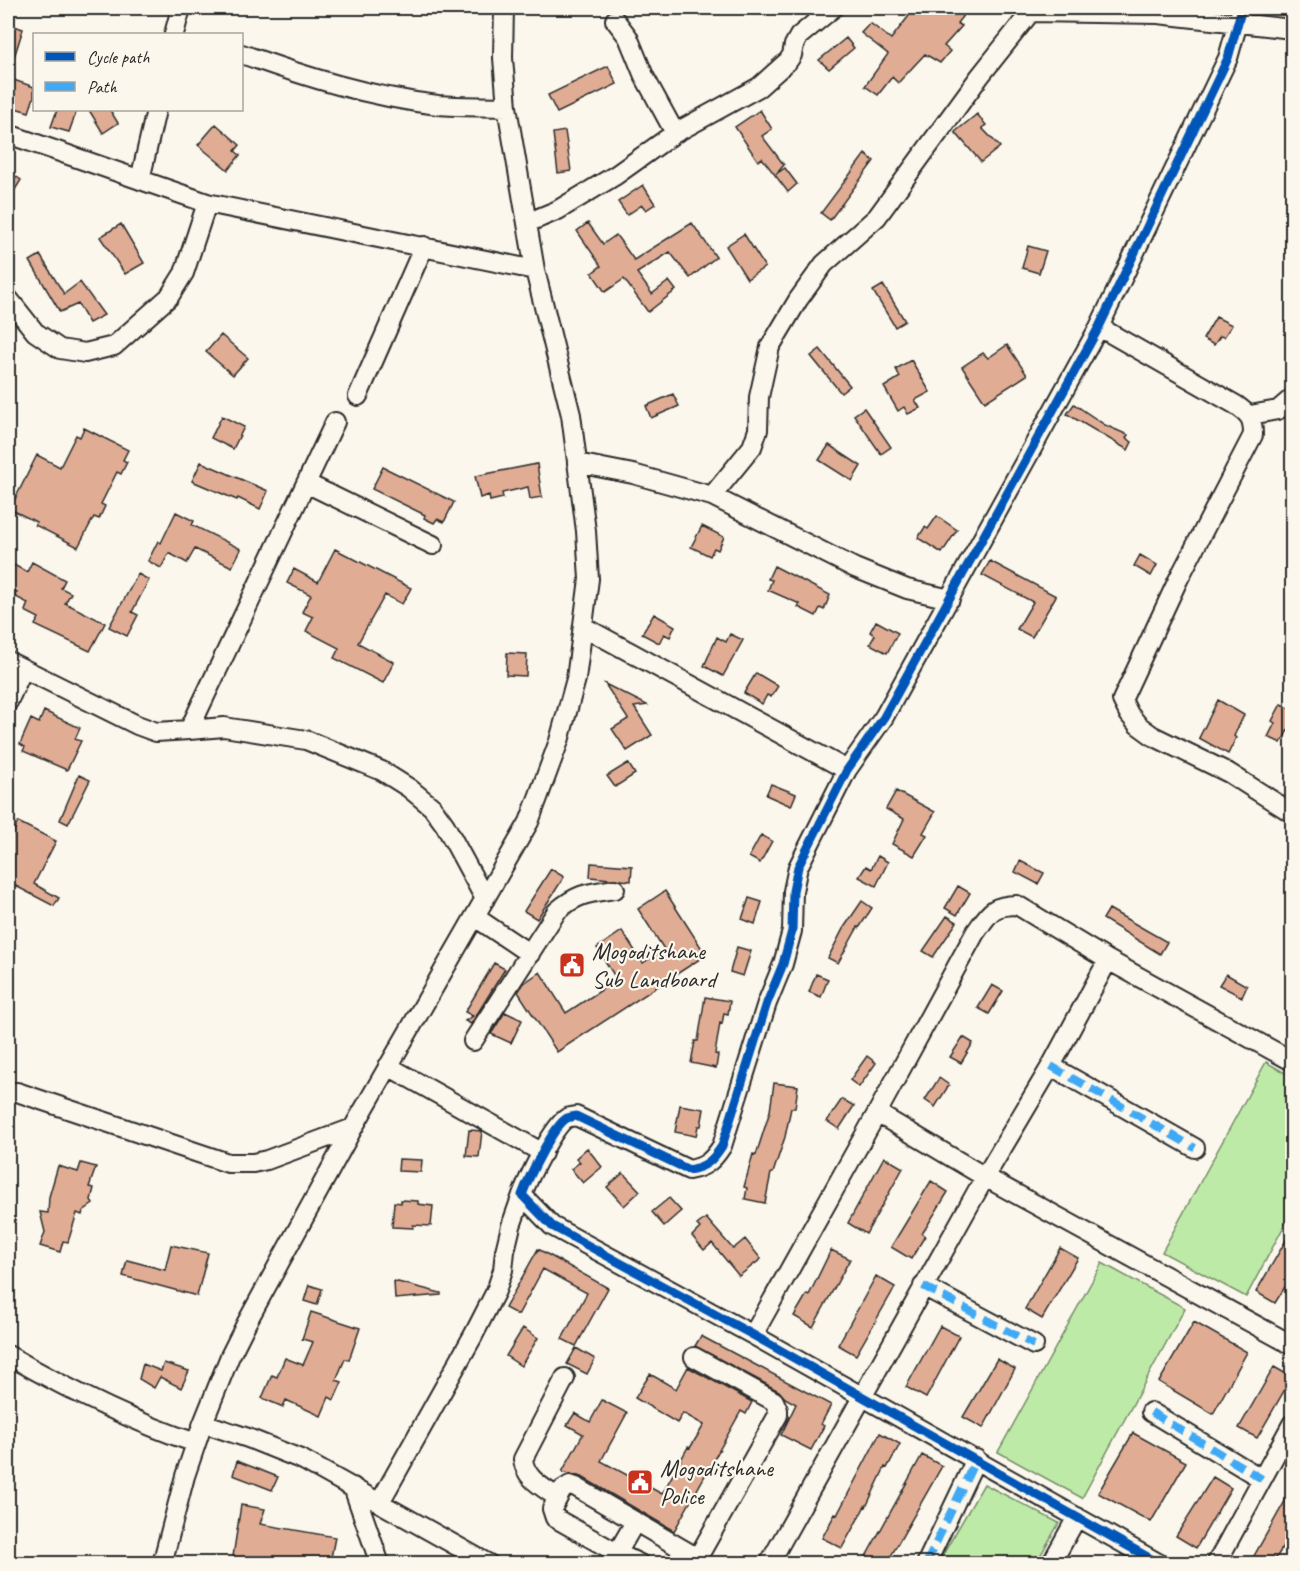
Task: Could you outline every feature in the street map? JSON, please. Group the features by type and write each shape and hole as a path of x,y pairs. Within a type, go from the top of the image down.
{"street":[{"path":"178,33 181,8"},
{"path":"162,1563 185,1476 230,1356 353,1128 529,822 560,741 576,679 589,579 586,531 571,415 535,270 507,107 503,58 504,8"},
{"path":"527,223 558,210 616,175 675,133 759,87 792,56 799,36 833,8"},
{"path":"712,496 752,447 758,430 759,397 770,347 798,300 824,264 877,217 980,76 1032,10 1240,16 1293,29"},
{"path":"380,1502 496,1291 512,1226 529,1176 557,1126 567,1118 576,1116 689,1170 702,1167 714,1159 722,1146 767,1003 783,964 792,930 793,891 798,867 847,770 884,717 1099,327 1228,58 1240,16"},
{"path":"615,21 628,37 644,76 675,133"},
{"path":"243,54 305,77 376,95 440,105 507,107"},
{"path":"140,180 156,111"},
{"path":"8,134 207,203 535,270"},
{"path":"8,298 35,332 60,349 85,353 114,346 169,297 184,273 207,203"},
{"path":"358,396 424,246"},
{"path":"1099,327 1236,405 1250,415 1253,425 1253,435 1178,580 1122,699 1129,714 1138,725 1153,736 1228,773 1293,813"},
{"path":"1250,415 1278,410 1293,398"},
{"path":"189,730 335,422"},
{"path":"578,463 633,474 712,496 855,568 907,589 950,599"},
{"path":"306,483 433,545"},
{"path":"584,627 847,770"},
{"path":"8,702 15,665 137,725 156,732 224,727 306,740 382,771 409,788 432,807 446,825 484,899"},
{"path":"473,1041 556,911 581,894 615,889"},
{"path":"753,1335 975,933 990,912 1002,905 1017,905 1108,960 1293,1061"},
{"path":"475,917 530,954"},
{"path":"769,1563 923,1286 1051,1066 1108,960"},
{"path":"388,1066 543,1154"},
{"path":"1051,1066 1195,1148"},
{"path":"8,1092 17,1092 228,1163 253,1163 267,1160 353,1128"},
{"path":"877,1113 985,1177 1293,1345"},
{"path":"522,1195 552,1226 753,1335 1160,1563"},
{"path":"923,1286 1034,1345"},
{"path":"8,1355 93,1400 161,1431 196,1443"},
{"path":"640,1563 614,1558 555,1518 552,1509 565,1488 570,1485 635,1522 689,1560 702,1550 778,1415 778,1410 774,1401 694,1357"},
{"path":"558,1498 530,1478 525,1471 523,1459 565,1378"},
{"path":"1152,1412 1262,1479"},
{"path":"203,1423 303,1460 489,1563"},
{"path":"1216,1563 1293,1425"},
{"path":"926,1563 976,1459"},
{"path":"353,1487 380,1563"},
{"path":"1051,1563 1077,1516"},
{"path":"614,1558 635,1522"}],"green space":[{"path":"1266,1062 1292,1077 1292,1211 1246,1297 1162,1252"},
{"path":"1102,1263 1185,1308 1082,1498 998,1452"},
{"path":"984,1484 1059,1523 1036,1563 938,1563"}],"building":[{"path":"915,8 969,8 957,23 962,26 944,46 950,51 940,63 925,54 898,83 892,77 878,95 865,86 888,54 861,33 870,23 891,39"},
{"path":"8,24 23,29 10,70 8,70"},
{"path":"846,38 854,48 829,69 819,60"},
{"path":"608,66 617,84 557,113 548,95"},
{"path":"8,78 33,87 33,100 29,112 8,106"},
{"path":"760,110 772,129 762,136 784,165 776,174 785,168 797,184 788,192 762,158 758,161 735,127"},
{"path":"57,111 77,111 69,132 51,127"},
{"path":"90,111 111,111 118,123 103,133"},
{"path":"977,114 986,125 982,128 1000,147 981,162 955,132"},
{"path":"216,124 240,145 235,151 240,155 228,170 198,145"},
{"path":"565,131 571,171 558,173 553,133"},
{"path":"865,154 874,161 830,220 821,213"},
{"path":"8,171 21,180 8,201"},
{"path":"643,185 655,204 646,210 642,205 627,215 618,202"},
{"path":"588,223 603,244 616,235 634,260 692,223 716,257 690,278 670,252 637,273 652,294 669,281 676,290 648,312 624,279 605,292 592,273 601,266 577,231"},
{"path":"121,224 144,263 125,274 100,237"},
{"path":"744,234 765,267 747,279 726,246"},
{"path":"1028,246 1046,251 1039,273 1022,268"},
{"path":"40,255 64,294 80,282 104,315 89,323 78,304 60,312 30,261"},
{"path":"883,285 905,321 895,327 873,291"},
{"path":"1216,317 1232,325 1224,337 1220,336 1214,345 1203,339"},
{"path":"221,335 248,358 233,375 206,352"},
{"path":"1007,345 1027,375 985,402 962,367 983,353 988,358"},
{"path":"820,349 850,386 841,393 811,356"},
{"path":"911,360 930,392 915,400 920,408 908,414 904,407 898,411 884,387 900,377 896,369"},
{"path":"673,394 679,406 651,418 646,406"},
{"path":"1074,404 1105,425 1128,435 1126,438 1132,442 1128,450 1067,414"},
{"path":"864,408 891,447 881,454 854,415"},
{"path":"222,416 244,427 233,449 211,438"},
{"path":"84,428 128,450 123,460 127,462 121,474 117,472 101,504 105,506 99,519 94,517 78,547 10,509 37,455 60,467 76,435 80,437"},
{"path":"829,445 861,466 852,481 819,460"},
{"path":"201,462 268,491 260,509 192,481"},
{"path":"537,464 542,497 530,499 528,487 502,493 503,498 490,501 489,495 480,498 475,476"},
{"path":"383,467 454,502 444,522 437,519 434,523 424,518 425,515 372,489"},
{"path":"176,512 194,521 192,525 241,549 232,567 195,549 187,563 169,553 161,568 148,561 158,541 161,543"},
{"path":"937,516 957,530 942,553 918,538 925,527 928,529"},
{"path":"702,526 724,537 718,550 714,548 710,556 691,547"},
{"path":"335,549 411,588 402,604 385,595 358,643 394,662 383,683 334,658 339,648 306,631 313,617 302,612 311,595 287,583 294,569 318,582"},
{"path":"1140,555 1157,565 1151,576 1134,566"},
{"path":"990,561 1056,596 1032,637 1017,629 1033,602 982,575"},
{"path":"8,562 27,572 32,562 65,580 61,588 71,593 65,603 105,623 90,651 35,625 39,618 25,611 28,603 14,596 17,592 8,587"},
{"path":"774,566 830,595 824,610 820,608 816,616 798,607 800,604 768,590 772,580 768,579"},
{"path":"138,574 149,580 132,612 138,615 127,636 109,627"},
{"path":"654,614 675,626 670,637 664,634 659,643 642,634"},
{"path":"876,621 898,633 887,653 870,644 875,635 870,632"},
{"path":"730,634 743,640 723,676 704,666 717,637 726,642"},
{"path":"507,653 527,654 526,676 506,675"},
{"path":"756,673 778,686 771,697 767,695 762,704 744,693"},
{"path":"605,684 647,705 634,707 652,735 627,751 612,729 628,719"},
{"path":"1218,700 1244,715 1228,754 1199,738"},
{"path":"1281,704 1293,710 1293,733 1288,730 1281,743 1268,737 1275,723 1272,721"},
{"path":"44,711 80,728 75,739 81,741 67,770 23,751 25,747 20,744 31,719 39,723"},
{"path":"628,763 635,774 615,787 607,776"},
{"path":"79,775 90,780 68,824 60,820"},
{"path":"771,784 796,794 791,806 766,795"},
{"path":"896,791 935,812 923,833 927,835 914,856 892,844 904,819 886,809"},
{"path":"18,822 56,841 34,884 59,898 54,906 8,882 8,833 12,835"},
{"path":"761,835 772,841 760,863 749,857"},
{"path":"878,856 888,862 876,886 859,877 866,866 871,869"},
{"path":"1020,861 1044,873 1038,884 1015,872"},
{"path":"591,863 632,866 631,881 590,877"},
{"path":"551,869 564,877 537,919 524,911"},
{"path":"958,886 970,893 957,915 945,908"},
{"path":"665,891 706,955 557,1052 518,992 524,983 540,972 566,1013 617,980 597,948 622,931 643,963 664,949 638,909"},
{"path":"749,898 762,902 755,924 742,919"},
{"path":"862,901 872,908 858,927 838,963 828,958 843,929"},
{"path":"1109,909 1167,942 1160,954 1103,919"},
{"path":"947,916 957,922 933,957 923,951"},
{"path":"737,947 751,951 743,976 730,972"},
{"path":"494,963 505,969 471,1024 465,1021 473,1016 465,1012"},
{"path":"816,974 828,979 821,997 809,992"},
{"path":"1226,974 1247,986 1242,997 1219,985"},
{"path":"992,985 1003,991 989,1014 978,1008"},
{"path":"705,997 730,1001 728,1014 724,1013 722,1024 720,1023 715,1054 718,1055 716,1068 691,1063 695,1041 698,1041"},
{"path":"505,1012 522,1020 511,1043 491,1034"},
{"path":"963,1037 973,1043 961,1063 950,1057"},
{"path":"867,1056 876,1063 859,1087 850,1080"},
{"path":"939,1078 949,1085 935,1107 925,1100"},
{"path":"774,1083 798,1086 795,1108 791,1108 785,1137 773,1173 771,1173 765,1203 745,1199 747,1188 744,1187 753,1154 756,1155 770,1111"},
{"path":"842,1099 854,1106 839,1129 827,1121"},
{"path":"680,1105 704,1109 701,1126 698,1126 696,1136 675,1132"},
{"path":"469,1130 482,1131 479,1157 466,1156"},
{"path":"587,1148 602,1167 583,1183 571,1169 580,1162 576,1158"},
{"path":"884,1157 903,1168 866,1234 848,1223"},
{"path":"399,1159 422,1160 421,1172 398,1171"},
{"path":"81,1163 96,1167 89,1187 94,1188 91,1200 93,1204 83,1211 82,1215 77,1213 68,1242 63,1241 60,1252 40,1246 45,1232 40,1212 48,1213 49,1197 58,1166 78,1172"},
{"path":"623,1173 640,1191 624,1206 607,1187"},
{"path":"931,1181 948,1192 922,1234 925,1236 911,1259 891,1247"},
{"path":"669,1198 681,1211 664,1226 652,1212"},
{"path":"401,1200 418,1201 418,1204 433,1206 431,1226 392,1227 394,1202 401,1203"},
{"path":"706,1218 733,1249 745,1239 761,1259 739,1276 712,1243 704,1250 692,1236 700,1228 697,1225"},
{"path":"1293,1228 1293,1274 1275,1303 1256,1292"},
{"path":"171,1245 208,1253 197,1296 123,1276 127,1260 165,1270"},
{"path":"1060,1248 1078,1258 1042,1319 1025,1309"},
{"path":"538,1249 608,1288 576,1346 562,1339 587,1293 543,1269 518,1315 505,1308"},
{"path":"831,1250 850,1259 813,1327 794,1316 807,1294 809,1295"},
{"path":"876,1276 895,1287 856,1355 838,1345"},
{"path":"394,1281 441,1293 441,1295 395,1299"},
{"path":"309,1285 322,1289 317,1305 304,1301"},
{"path":"311,1312 360,1328 349,1360 345,1359 336,1380 342,1382 334,1400 329,1397 321,1416 286,1400 283,1407 262,1398 272,1375 277,1377 285,1358 303,1365 313,1342 302,1339"},
{"path":"1194,1322 1247,1352 1213,1414 1159,1382"},
{"path":"940,1326 959,1336 926,1398 906,1387"},
{"path":"523,1328 538,1338 521,1366 506,1356"},
{"path":"701,1336 831,1405 821,1424 824,1426 811,1450 781,1435 796,1404 785,1398 779,1391 695,1346"},
{"path":"576,1348 595,1359 587,1374 567,1364"},
{"path":"997,1359 1015,1369 983,1428 963,1417"},
{"path":"164,1363 189,1371 181,1388 160,1377 154,1388 139,1379 143,1364 161,1371"},
{"path":"688,1367 752,1402 746,1414 741,1411 674,1531 582,1477 562,1472 583,1434 567,1425 575,1413 590,1422 602,1400 627,1413 601,1461 662,1494 688,1447 690,1448 704,1425 683,1413 677,1423 635,1398 650,1374 676,1389"},
{"path":"1274,1367 1292,1377 1257,1438 1239,1428"},
{"path":"880,1433 900,1444 887,1468 885,1467 866,1507 842,1548 822,1538 835,1514 837,1515"},
{"path":"1133,1433 1186,1462 1151,1522 1098,1493"},
{"path":"922,1455 942,1466 887,1563 872,1563 864,1560"},
{"path":"237,1461 278,1477 272,1490 233,1475"},
{"path":"1213,1477 1231,1488 1196,1548 1176,1536"},
{"path":"1293,1487 1293,1531 1273,1563 1250,1563"},
{"path":"241,1505 265,1509 260,1524 335,1537 330,1563 232,1563"}],"marked path":[{"path":"1051,1066 1195,1148"},
{"path":"923,1286 1034,1345"},
{"path":"1151,1412 1262,1479"},
{"path":"926,1564 976,1459"}],"cycle path":[{"path":"1160,1564 753,1335 552,1226 522,1195 548,1142 561,1123 569,1117 576,1116 689,1170 708,1162 722,1146 792,931 793,891 798,867 847,770 884,717 1099,327 1228,58 1242,8"}],"place":[{"name":"Mogoditshane Sub Landboard","path":"572,965"},
{"name":"Mogoditshane Police","path":"640,1482"}]}
